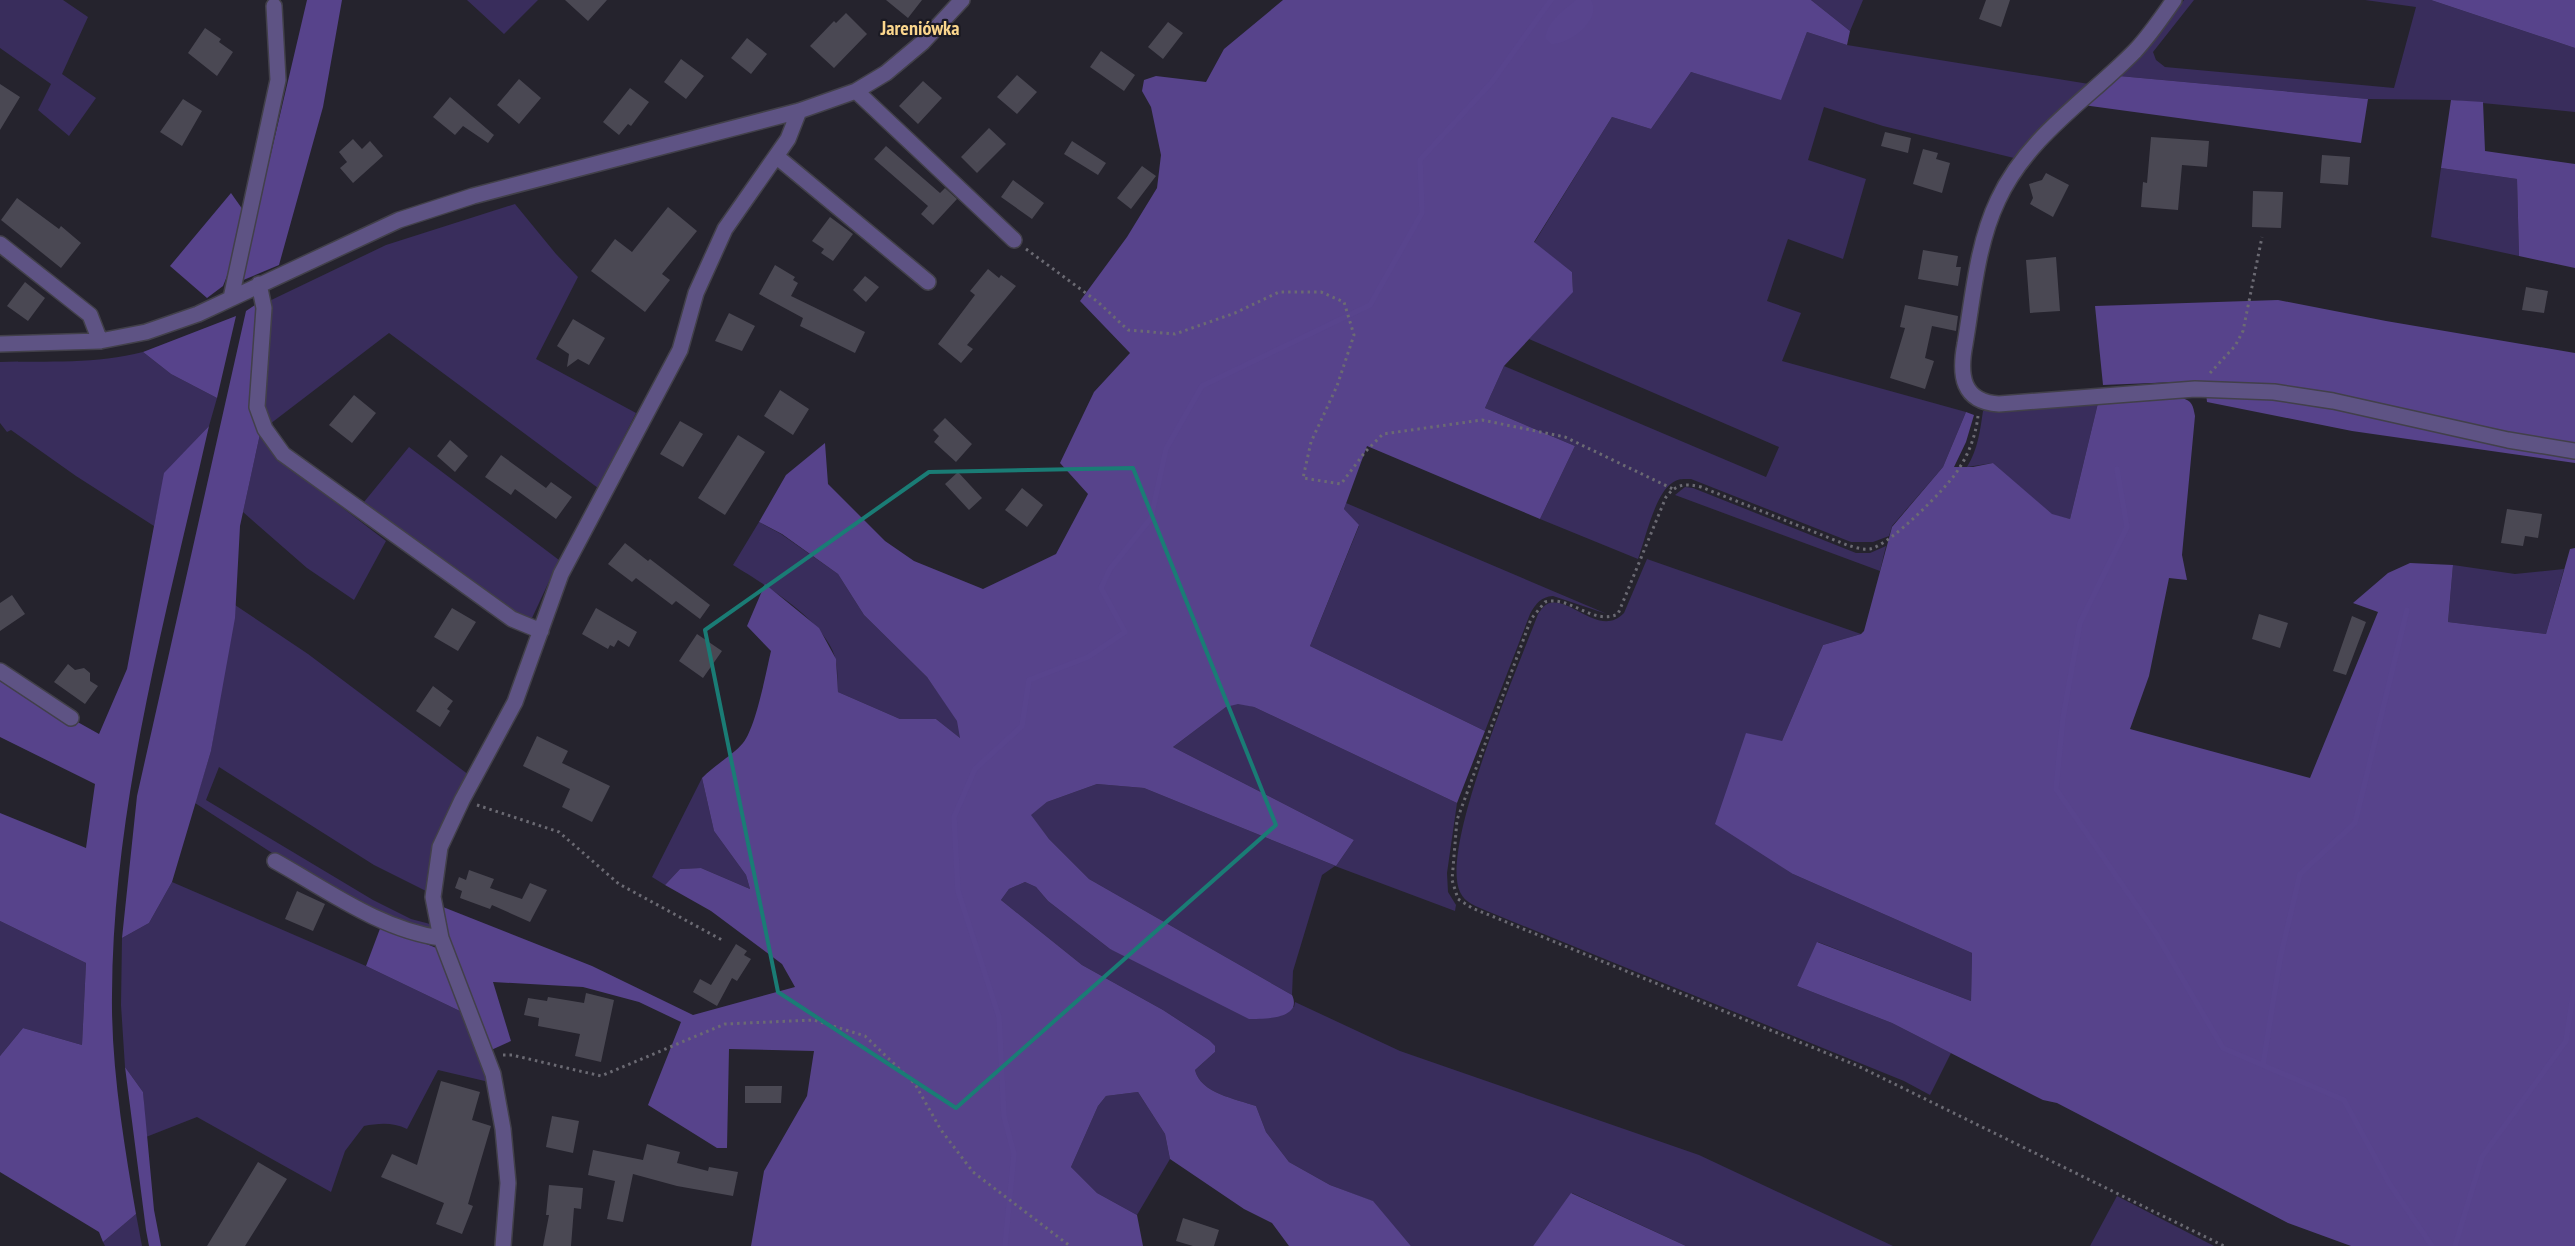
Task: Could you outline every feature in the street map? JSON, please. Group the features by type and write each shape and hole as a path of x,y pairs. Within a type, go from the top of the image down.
{"street":[{"path":"0,344 100,341 146,332 198,314 399,220 473,196 799,111 856,91 886,73 915,49 962,0"},
{"path":"2174,0 2134,52 2076,104 2039,141 1998,199 1978,268 1964,351 1963,378 1972,395 1979,400 1999,404 2195,389 2274,392 2333,401 2508,440 2575,451"},
{"path":"231,298 278,80 274,6"},
{"path":"856,91 1014,240"},
{"path":"503,1246 508,1183 503,1129 493,1074 441,938 433,897 440,847 462,800 515,702 561,574 680,350 696,293 725,229 788,139 799,111"},
{"path":"776,156 928,282"},
{"path":"0,244 90,315 100,341"},
{"path":"259,284 264,308 257,407 265,429 282,454 512,619 540,631"},
{"path":"0,671 70,718"},
{"path":"275,861 374,917 424,936 441,938"}],"path":[{"path":"2195,389 2235,346 2243,331 2262,237"},
{"path":"1014,240 1098,302 1128,330 1175,334 1235,312 1279,292 1321,292 1344,302 1354,335 1337,386 1311,442 1303,478 1341,484 1365,452 1383,434 1482,420 1565,437 1673,488"},
{"path":"1979,400 1973,438 1958,471 1895,536 1869,549 1847,545 1701,487 1689,484 1673,488 1666,497 1622,609 1618,614 1611,618 1602,618 1551,600 1538,608 1531,619 1458,820 1452,880 1458,899 1472,908 1858,1066 2224,1246"},
{"path":"462,800 559,832 619,884 722,940"},
{"path":"485,1056 512,1055 601,1076 726,1024 814,1020 865,1036 915,1084 941,1130 973,1172 1070,1246"}],"highlighted area":[{"path":"1133,468 1276,825 956,1108 778,992 705,630 929,472"}],"shaded area":[{"path":"0,0 63,0 88,17 62,74 96,98 69,136 38,110 51,84 0,48"},
{"path":"307,0 342,0 323,107 279,265 241,281"},
{"path":"467,0 538,0 504,34"},
{"path":"1283,0 1811,0 1850,31 1847,45 1807,32 1781,100 1691,72 1651,129 1612,117 1534,242 1572,272 1573,292 1504,366 1485,408 1575,446 1540,519 1367,446 1344,509 1359,525 1310,646 1485,731 1457,803 1254,707 1238,704 1226,707 1173,747 1354,840 1336,866 1144,788 1097,784 1047,802 1031,815 1049,839 1089,879 1292,995 1294,1003 1292,1009 1287,1013 1272,1018 1249,1019 1110,949 1048,901 1036,887 1025,882 1009,889 1001,900 1082,965 1163,1010 1209,1040 1215,1046 1215,1052 1195,1070 1198,1078 1211,1090 1229,1098 1256,1106 1266,1132 1289,1162 1330,1185 1373,1201 1411,1246 1289,1246 1272,1223 1244,1209 1170,1159 1165,1134 1138,1092 1106,1096 1098,1106 1071,1167 1097,1193 1137,1215 1143,1246 751,1246 764,1171 807,1096 814,1051 729,1049 727,1148 717,1148 648,1105 681,1022 639,1002 583,987 493,982 511,1041 489,1051 449,942 443,907 592,966 693,1015 795,987 782,964 711,911 665,885 680,869 701,868 750,889 746,875 714,831 702,778 743,743 752,725 771,651 747,626 765,584 819,628 836,659 838,692 900,719 936,719 960,738 957,721 927,677 864,615 838,574 782,534 759,522 786,475 825,443 828,484 885,541 914,561 983,589 1056,554 1088,494 1060,463 1094,392 1130,353 1080,301 1127,237 1157,188 1161,155 1151,107 1142,91 1144,80 1156,76 1206,82 1224,49"},
{"path":"1576,0 1591,0 1593,8 1588,23 1575,36 1551,44 1545,38 1549,26 1557,16"},
{"path":"1811,0 1863,0 1850,31"},
{"path":"2184,0 2194,0 2153,52 2156,60 2165,67 2394,88 2416,7 2365,0 2431,0 2575,48 2575,112 2451,100 2368,99 2119,76 2139,58"},
{"path":"2431,0 2575,0 2575,48"},
{"path":"1807,32 1847,45 2089,84 2029,148 2014,158 1883,126 1824,107 1808,160 1866,179 1843,259 1788,239 1767,301 1801,313 1782,361 1966,412 1943,467 1892,526 1889,536 1873,542 1851,542 1691,479 1674,481 1660,497 1638,559 1540,519 1575,446 1485,408 1504,366 1766,477 1779,447 1529,339 1573,291 1572,272 1534,243 1612,117 1651,129 1691,72 1781,99"},
{"path":"2119,76 2368,99 2361,143 2083,105"},
{"path":"2451,100 2483,102 2485,151 2575,164 2575,268 2519,256 2517,179 2441,168"},
{"path":"2441,168 2517,179 2519,256 2431,237"},
{"path":"231,193 243,210 237,251 223,286 207,298 170,266"},
{"path":"515,204 556,254 578,277 536,359 636,413 598,488 389,333 270,424 263,411 265,303 386,245"},
{"path":"2278,300 2386,321 2575,353 2575,463 2352,431 2207,402 2205,384 2176,382 2103,385 2095,306"},
{"path":"255,305 258,307 256,368 250,409 260,434 240,526 235,618 211,751 172,882 149,923 122,938 137,796 246,311"},
{"path":"236,316 217,398 171,374 143,352"},
{"path":"143,352 171,374 217,398 209,426 165,473 154,526 76,476 11,430 7,432 0,423 0,362 90,360"},
{"path":"2182,398 2192,404 2195,416 2182,555 2187,580 2169,578 2149,676 2130,729 2310,778 2378,612 2353,603 2388,573 2410,563 2453,565 2448,622 2546,634 2570,549 2575,548 2575,1246 2351,1246 2288,1223 2057,1103 2043,1100 1892,1023 1797,986 1817,942 1971,1001 1972,953 1793,874 1715,824 1746,733 1782,741 1823,645 1861,634 1864,631 1892,527 1943,467 1966,412 1974,415 1966,442 1954,467 1973,467 1993,463 2052,514 2070,519 2098,403"},
{"path":"2098,403 2070,519 2052,515 1993,463 1967,467 1980,433 1983,411"},
{"path":"209,426 145,708 132,779 122,851 115,923 112,1022 119,1105 136,1214 103,1242 99,1232 0,1172 0,1056 23,1028 82,1045 86,963 0,921 0,813 86,848 95,784 0,737 0,681 69,726 74,720 99,734 127,669 164,473"},
{"path":"260,434 276,457 386,541 354,600 307,568 243,512"},
{"path":"409,447 559,560 532,618 515,617 364,502"},
{"path":"1685,487 1693,488 1856,553 1870,553 1886,546 1880,571 1675,495"},
{"path":"1346,503 1607,614 1553,596 1539,601 1530,614 1485,731 1310,646 1359,526 1344,509"},
{"path":"759,522 781,534 838,574 864,615 927,677 958,721 961,739 936,719 900,719 838,692 836,661 831,647 821,633 794,606 733,565"},
{"path":"1647,559 1861,634 1823,645 1782,741 1793,874 1972,953 1971,1001 1818,942 1797,986 1892,1023 1951,1053 1930,1095 1904,1081 1475,906 1462,896 1457,869 1461,837 1470,798 1499,713 1538,614 1547,604 1558,603 1596,619 1605,621 1615,620 1624,613"},
{"path":"2453,565 2515,574 2564,569 2546,634 2448,622"},
{"path":"235,605 308,654 469,775 435,845 427,875 426,891 374,865 219,767 206,800 373,900 411,919 430,924 431,930 386,918 289,864 195,803 211,751"},
{"path":"1238,703 1254,707 1457,803 1447,873 1448,892 1456,905 1455,911 1335,866 1322,875 1293,971 1292,995 1089,879 1049,839 1030,815 1047,802 1097,784 1144,788 1336,866 1354,840 1173,747 1226,707"},
{"path":"702,778 714,831 746,875 750,889 701,868 680,869 665,885 652,877"},
{"path":"172,882 366,966 464,1013 489,1082 438,1070 407,1129 386,1124 364,1126 345,1151 331,1192 197,1117 146,1137 143,1092 125,1067 121,1005 122,938 149,923"},
{"path":"1025,882 1036,887 1048,901 1110,949 1294,1007 1295,1002 1400,1051 1699,1155 1893,1246 1686,1246 1572,1193 1533,1246 1411,1246 1372,1201 1330,1185 1289,1162 1266,1132 1256,1106 1229,1098 1211,1090 1198,1078 1195,1070 1215,1052 1209,1040 1163,1010 1082,965 1001,900 1009,889"},
{"path":"0,921 86,963 82,1045 23,1028 0,1056"},
{"path":"381,926 439,949 464,1013 366,966"},
{"path":"125,1067 143,1092 154,1210 161,1246 149,1246"},
{"path":"1138,1092 1165,1134 1170,1159 1137,1215 1097,1193 1071,1167 1098,1106 1106,1096"},
{"path":"1571,1193 1686,1246 1533,1246"},
{"path":"2117,1196 2214,1246 2090,1246"},
{"path":"136,1214 142,1246 105,1246 103,1242"}],"building":[{"path":"565,0 607,0 588,21"},
{"path":"886,0 922,0 908,18"},
{"path":"1986,0 2010,0 2001,27 1979,19"},
{"path":"846,13 867,34 834,68 810,46 834,21 836,23"},
{"path":"1168,22 1183,33 1163,59 1148,47"},
{"path":"205,28 221,39 219,42 233,52 217,76 188,53"},
{"path":"747,38 767,54 751,74 731,58"},
{"path":"1101,51 1135,75 1124,91 1090,67"},
{"path":"681,59 704,76 686,99 664,82"},
{"path":"1017,75 1037,92 1017,114 997,97"},
{"path":"519,79 541,98 519,124 497,105"},
{"path":"923,81 942,98 918,124 899,106"},
{"path":"0,84 20,97 0,130"},
{"path":"630,88 649,102 631,126 628,124 619,135 603,122"},
{"path":"450,97 494,135 488,143 463,126 455,135 433,117"},
{"path":"183,99 202,111 182,146 160,132"},
{"path":"989,128 1006,144 977,173 961,157"},
{"path":"1885,132 1911,138 1908,153 1881,146"},
{"path":"2151,137 2209,141 2207,167 2182,165 2178,210 2141,207 2143,182 2147,183"},
{"path":"353,139 362,149 370,141 383,156 353,183 340,168 347,162 339,152"},
{"path":"1072,141 1106,163 1098,175 1064,154"},
{"path":"886,146 940,193 945,188 957,199 933,225 921,214 928,206 874,159"},
{"path":"1923,149 1938,153 1936,159 1950,163 1942,193 1913,184"},
{"path":"2322,155 2350,157 2348,185 2320,183"},
{"path":"1142,166 1156,176 1131,209 1117,198"},
{"path":"2046,173 2069,185 2053,217 2030,204 2033,198 2029,184 2042,180"},
{"path":"1013,180 1044,203 1032,219 1001,197"},
{"path":"2253,191 2283,192 2281,228 2252,227"},
{"path":"17,198 59,229 61,226 81,243 61,268 1,220"},
{"path":"668,207 697,231 662,274 670,280 645,312 591,271 615,239 632,252"},
{"path":"830,217 853,234 833,261 821,253 824,249 812,241"},
{"path":"1923,250 1958,256 1956,267 1961,267 1958,286 1918,279"},
{"path":"2056,257 2060,311 2030,313 2026,260"},
{"path":"775,265 795,277 793,280 798,283 791,296 865,332 855,353 800,326 803,318 759,294"},
{"path":"988,269 999,278 1001,275 1016,286 967,345 973,349 961,363 938,344 975,295 970,291"},
{"path":"865,276 879,287 866,302 853,290"},
{"path":"25,282 45,298 28,321 7,306"},
{"path":"2526,287 2548,291 2544,313 2522,310"},
{"path":"1905,305 1958,316 1956,331 1932,326 1925,358 1934,361 1925,389 1890,378 1905,328 1900,327"},
{"path":"729,313 755,326 742,351 715,341"},
{"path":"573,319 605,338 589,365 578,359 567,367 569,354 557,346"},
{"path":"780,390 809,409 793,435 764,416"},
{"path":"354,395 376,413 352,443 329,425"},
{"path":"945,418 972,444 956,462 934,442 939,436 933,430"},
{"path":"680,421 703,434 683,467 660,454"},
{"path":"738,435 765,452 725,515 698,498"},
{"path":"450,440 468,456 455,472 437,456"},
{"path":"501,455 546,488 551,482 572,497 556,519 515,489 511,495 485,477"},
{"path":"958,472 982,498 969,510 945,484"},
{"path":"1022,488 1043,505 1027,527 1005,510"},
{"path":"2507,509 2542,514 2538,538 2525,536 2523,546 2501,543"},
{"path":"625,543 648,561 650,559 710,605 700,619 676,601 672,605 636,578 632,582 608,564"},
{"path":"12,595 25,614 0,631 0,603"},
{"path":"452,608 476,622 458,651 434,637"},
{"path":"596,608 637,632 629,647 618,640 614,647 610,645 608,649 582,634"},
{"path":"2259,614 2288,623 2280,648 2252,639"},
{"path":"2352,616 2366,622 2346,675 2333,671"},
{"path":"697,634 722,651 703,678 679,661"},
{"path":"68,664 75,670 84,668 90,673 90,681 98,686 85,704 54,682"},
{"path":"433,686 453,701 447,709 450,711 440,727 416,711"},
{"path":"537,736 568,751 562,763 610,786 592,822 562,807 570,789 523,766"},
{"path":"469,870 494,879 490,888 522,899 530,883 547,890 530,922 492,905 490,909 460,898 462,891 455,888 459,877 466,880"},
{"path":"297,891 325,904 313,931 285,919"},
{"path":"736,944 747,951 744,955 751,959 737,981 732,978 717,1006 693,992 700,979 711,985"},
{"path":"586,993 614,1000 601,1062 575,1056 580,1034 538,1026 539,1018 524,1015 528,998 547,1001 548,997 584,1003"},
{"path":"441,1081 480,1092 472,1120 491,1126 468,1204 473,1206 462,1234 436,1224 444,1203 381,1177 392,1154 417,1165"},
{"path":"745,1086 782,1086 781,1103 745,1103"},
{"path":"552,1116 579,1121 573,1153 546,1147"},
{"path":"647,1144 680,1152 677,1163 708,1171 709,1167 738,1172 733,1196 677,1186 633,1174 623,1222 607,1219 615,1181 588,1175 593,1150 643,1160"},
{"path":"258,1162 287,1179 245,1246 207,1246"},
{"path":"549,1185 583,1188 581,1209 574,1208 571,1246 543,1246 549,1215 546,1215"},
{"path":"1183,1218 1219,1230 1214,1246 1193,1246 1176,1241"}],"waterway":[{"path":"1005,1246 1014,1154 1004,1116 999,1017 958,891 954,817 975,769 1022,726 1029,680 1088,657 1125,632 1101,588 1110,569 1151,518 1166,449 1202,386 1370,305 1422,213 1420,160 1492,82 1551,0"},
{"path":"2117,469 2127,527 2080,623 2063,718 2056,789 2155,932 2223,1048 2344,1100 2389,1183 2432,1246"},
{"path":"2263,1065 2280,959 2300,874 2355,823 2407,610"},
{"path":"2455,1246 2482,1157 2566,1041 2575,982"}],"district":[{"name":"Jareniówka","path":"920,28"}]}
